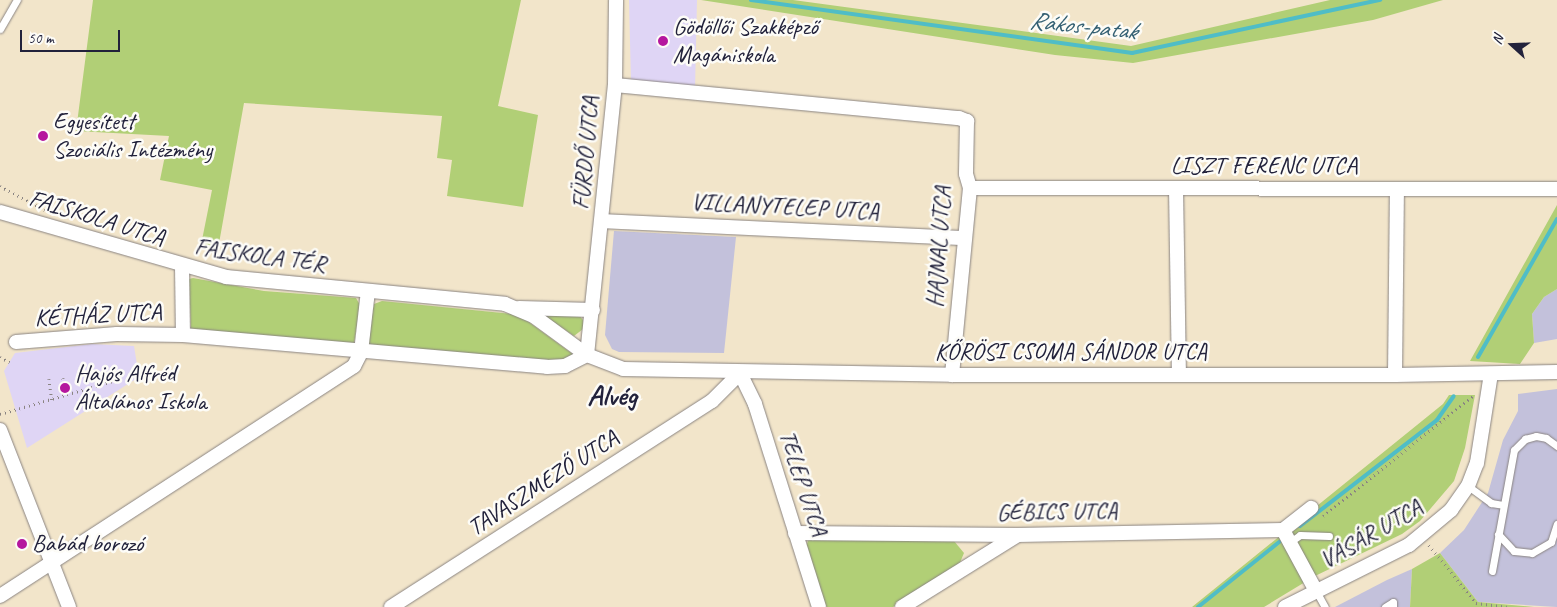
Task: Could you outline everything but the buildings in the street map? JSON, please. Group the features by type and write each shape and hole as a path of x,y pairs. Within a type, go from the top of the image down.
{"street":[{"name":"FÜRDŐ UTCA","path":"593,310 615,85 616,0"},
{"name":"HAJNAL UTCA","path":"615,85 959,118 967,121 966,174 970,188 952,375"},
{"name":"LISZT FERENC UTCA","path":"970,188 1557,189"},
{"path":"1176,188 1179,374"},
{"path":"1395,376 1397,189"},
{"name":"FAISKOLA UTCA","path":"0,212 182,266"},
{"name":"VILLANYTELEP UTCA","path":"602,221 965,238"},
{"name":"FAISKOLA TÉR","path":"183,335 182,266 246,280 492,302 516,308 593,310"},
{"path":"0,596 354,366 361,352 368,292"},
{"name":"FAISKOLA TÉR","path":"516,308 587,355"},
{"path":"183,335 547,367 570,364 587,355 593,310"},
{"name":"KÉTHÁZ UTCA","path":"16,342 117,334 183,335"},
{"name":"KŐRÖSI CSOMA SÁNDOR UTCA","path":"587,355 623,369 740,373 1395,376 1490,380 1557,372"},
{"name":"TELEP UTCA","path":"740,373 755,404 819,607"},
{"name":"TAVASZMEZŐ UTCA","path":"391,607 712,401 740,373"},
{"name":"VÁSÁR UTCA","path":"1285,607 1422,537 1452,510 1468,486 1478,455 1490,380"},
{"path":"0,430 69,607"},
{"path":"1311,508 1291,536 1316,591"},
{"name":"GÉBICS UTCA","path":"795,533 1017,536 1291,536"},
{"path":"902,607 1017,536"}],"lane":[{"path":"0,29 17,0"},
{"path":"1492,570 1511,455 1517,445 1536,436 1546,438 1557,446"},
{"path":"1468,486 1491,503 1503,505"},
{"path":"1498,533 1514,550 1532,553 1550,542 1557,524"},
{"path":"1291,536 1328,536"},
{"path":"1316,591 1325,607"},
{"path":"1385,607 1393,602 1393,607"}],"path":[{"path":"0,357 10,362"},
{"path":"63,378 68,396"},
{"path":"49,379 52,400"},
{"path":"0,414 68,396 116,380"},
{"path":"1291,536 1490,380"},
{"path":"1422,537 1476,604 1507,607"}],"shaded area":[{"name":"Gödöllői Szakképző Magániskola","path":"629,0 697,0 695,89 631,83"},
{"path":"614,231 736,237 724,353 619,352 612,349 605,335"},
{"path":"1557,289 1557,339 1534,343 1532,314 1544,297"},
{"name":"Hajós Alfréd Általános Iskola","path":"92,344 134,346 139,377 27,448 4,371 15,353"},
{"path":"1557,389 1557,607 1478,602 1440,553 1464,530 1488,493 1503,440 1518,411 1518,394"},
{"path":"1412,569 1410,607 1335,607 1387,580"}],"green space":[{"path":"93,0 521,0 498,106 538,115 523,207 447,196 452,160 437,158 442,116 244,103 218,249 201,245 212,190 160,180 169,136 76,131"},
{"path":"701,0 793,0 1131,46 1330,0 1443,0 1373,20 1133,63 1055,55"},
{"path":"1557,205 1557,289 1544,297 1532,314 1534,343 1520,364 1470,361"},
{"path":"193,278 264,291 356,298 360,305 354,344 191,329 189,279"},
{"path":"382,301 512,314 526,320 574,355 569,362 369,348 367,339 374,304"},
{"path":"579,315 583,320 583,329 574,336 545,316"},
{"path":"1449,395 1475,395 1465,448 1454,481 1420,521 1402,534 1315,576 1264,607 1192,607 1443,404"},
{"path":"809,539 954,541 964,553 959,565 893,607 822,607 806,546"},
{"path":"1440,553 1478,602 1534,607 1410,607 1412,569"}],"waterway":[{"name":"Rákos-patak","path":"751,0 1132,53 1380,0"},
{"path":"1478,357 1557,219"},
{"path":"1300,526 1437,420 1454,396"},
{"path":"1198,607 1279,542"}],"place":[{"name":"Gödöllői Szakképző Magániskola","path":"663,41"},
{"name":"Egyesített Szociális Intézmény","path":"43,136"},
{"name":"Hajós Alfréd Általános Iskola","path":"65,388"},
{"name":"Babád borozó","path":"22,544"}],"district":[{"name":"Alvég","path":"612,396"}]}
